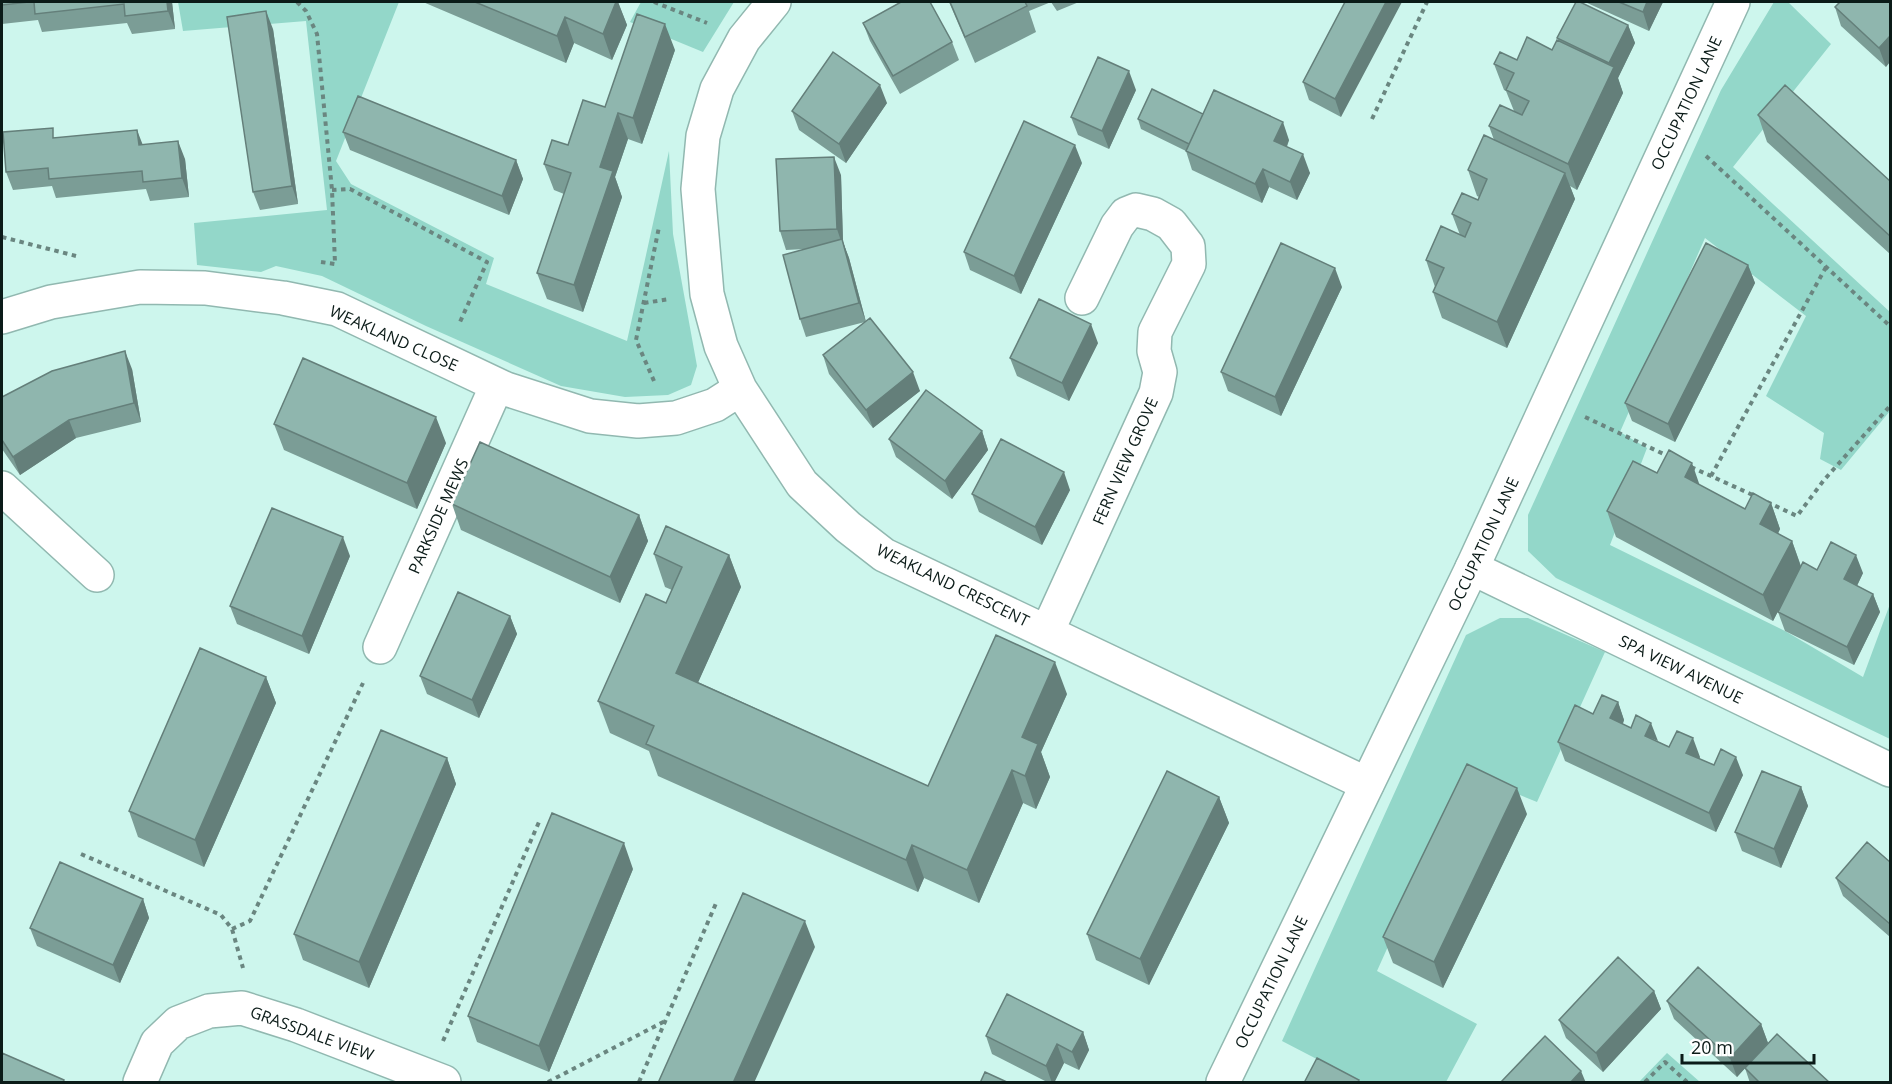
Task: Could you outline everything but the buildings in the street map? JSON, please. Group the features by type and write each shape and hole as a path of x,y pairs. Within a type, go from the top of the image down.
{"street":[{"name":"WEAKLAND CRESCENT","path":"774,2 744,39 717,89 703,136 698,189 707,294 721,346 740,389 802,484 848,527 884,555 1367,784"},
{"name":"OCCUPATION LANE","path":"1222,1083 1472,568 1733,2"},
{"name":"FERN VIEW GROVE","path":"1047,632 1156,393 1160,372 1154,351 1155,332 1189,264 1188,246 1171,224 1153,214 1136,210 1126,214 1117,226 1082,298"},
{"name":"WEAKLAND CLOSE","path":"2,317 51,302 140,287 205,288 283,298 337,309 497,385 590,416 638,421 676,418 715,405 740,389"},
{"name":"PARKSIDE MEWS","path":"380,647 497,385"},
{"path":"2,488 97,575"},
{"name":"SPA VIEW AVENUE","path":"1472,568 1890,770"},
{"name":"GRASSDALE VIEW","path":"140,1083 157,1043 177,1023 209,1011 242,1008 296,1024 436,1079"}],"path":[{"path":"297,2 306,11 317,34 332,190 337,309"},
{"path":"654,2 744,39"},
{"path":"1372,119 1427,2"},
{"path":"1675,127 1890,326"},
{"path":"332,190 350,189 487,262 443,359"},
{"path":"660,221 636,340 647,369 676,418"},
{"path":"1711,476 1826,267"},
{"path":"1548,401 1679,461"},
{"path":"1690,466 1797,516 1824,480 1890,406"},
{"path":"232,929 250,921 380,647"},
{"path":"436,1079 539,822"},
{"path":"81,854 221,915 232,929 255,1012"},
{"path":"639,1083 717,901"},
{"path":"548,1083 667,1019"},
{"path":"1645,1083 1665,1062 1687,1083"}],"green space":[{"path":"178,2 399,2 336,161 351,184 494,258 486,284 627,341 669,151 673,234 697,366 691,385 668,395 625,397 561,386 426,326 322,276 276,266 261,272 197,265 194,223 327,210 306,21 183,31"},
{"path":"641,2 734,2 703,52 630,22"},
{"path":"1774,2 1788,2 1831,44 1733,167 1890,312 1890,411 1841,470 1820,459 1824,433 1766,396 1806,316 1705,238 1620,432 1647,448 1610,545 1785,631 1863,677 1890,604 1890,739 1556,578 1528,551 1528,515 1721,90"},
{"path":"1500,618 1528,618 1605,652 1537,802 1466,773 1377,971 1477,1024 1446,1082 1361,1082 1282,1041 1466,635"},
{"path":"1667,1053 1700,1082 1639,1082"}]}
